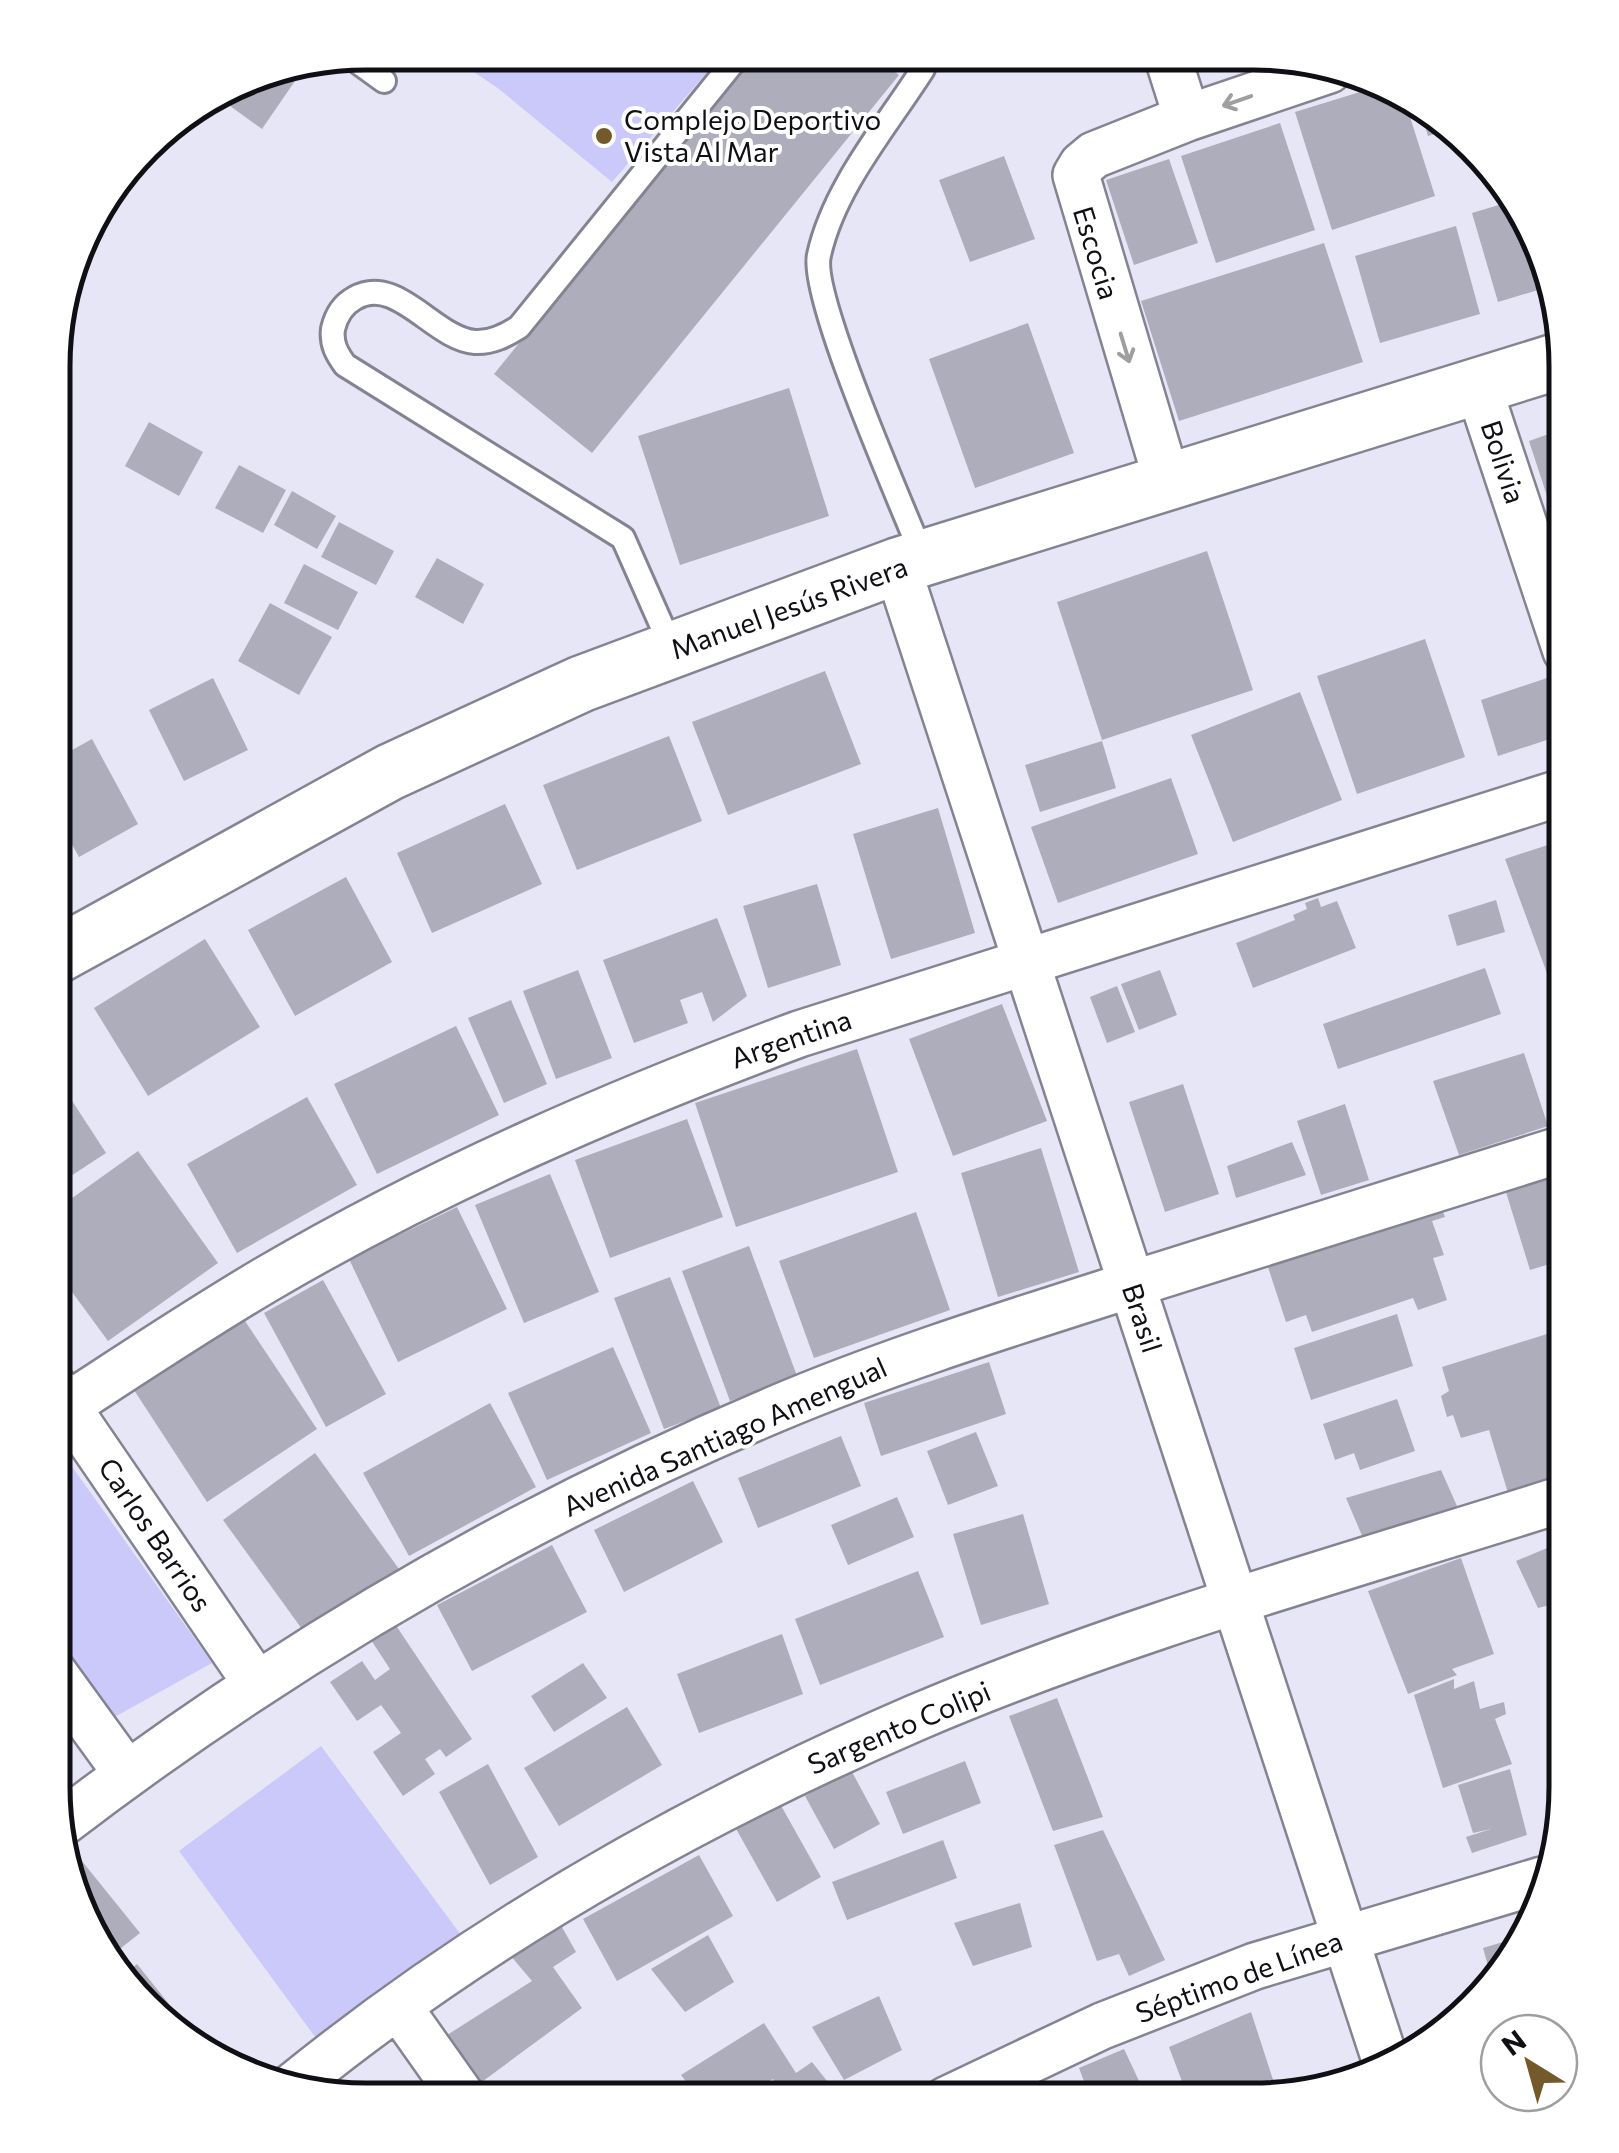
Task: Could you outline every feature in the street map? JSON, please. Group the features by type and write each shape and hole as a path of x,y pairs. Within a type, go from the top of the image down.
{"street":[{"path":"1172,70 1188,118"},
{"name":"Escocia","path":"1167,480 1076,176 1082,164 1094,155 1310,76"},
{"name":"Manuel Jesús Rivera","path":"70,947 390,772 581,684 910,562 1549,364"},
{"name":"Bolivia","path":"1478,386 1549,599"},
{"name":"Brasil","path":"910,562 1026,962 1382,2053"},
{"name":"Argentina","path":"70,1390 269,1278 480,1166 584,1118 818,1028 1549,796"},
{"name":"Avenida Santiago Amengual","path":"72,1816 256,1683 419,1584 661,1460 775,1409 909,1358 1548,1154"},
{"name":"Carlos Barrios","path":"70,1411 256,1683"},
{"name":"Sargento Colipi","path":"306,2076 486,1946 697,1822 806,1767 1032,1672 1548,1504"},
{"path":"70,1695 127,1774"},
{"name":"Séptimo de Línea","path":"982,2083 1102,2026 1254,1966 1533,1883"},
{"path":"398,2006 452,2083"}],"lane":[{"path":"910,562 828,315 817,260 833,209 922,70"},
{"path":"370,71 384,81"},
{"path":"673,651 623,538 345,365 332,338 340,310 363,294 377,293 391,296 458,338 475,342 493,340 518,327 727,71"}],"shaded area":[{"name":"Complejo Deportivo Vista Al Mar","path":"472,71 709,71 612,182"},
{"path":"70,1464 212,1663 111,1719 70,1662"},
{"path":"321,1746 464,1939 321,2045 179,1851"}],"building":[{"path":"893,70 899,75 592,453 494,374 741,71"},
{"path":"297,78 262,129 228,105"},
{"path":"1362,91 1401,110 1410,116 1435,196 1332,230 1295,112"},
{"path":"1280,123 1315,230 1216,263 1181,156"},
{"path":"1004,156 1035,239 970,262 939,180"},
{"path":"1169,159 1198,243 1134,265 1106,180"},
{"path":"1500,205 1518,235 1539,290 1498,302 1472,213"},
{"path":"1456,226 1480,314 1380,343 1355,256"},
{"path":"1324,243 1363,362 1179,421 1141,301"},
{"path":"1028,323 1074,453 975,488 929,359"},
{"path":"789,388 829,516 680,565 638,436"},
{"path":"149,422 203,452 179,496 125,466"},
{"path":"1549,434 1549,502 1529,441"},
{"path":"239,465 286,490 263,533 215,508"},
{"path":"292,491 336,516 317,549 274,525"},
{"path":"339,522 394,551 376,585 321,557"},
{"path":"1207,551 1253,690 1102,740 1057,602"},
{"path":"437,558 484,584 463,624 415,597"},
{"path":"304,564 358,592 338,630 284,603"},
{"path":"270,603 332,637 299,695 238,661"},
{"path":"1425,639 1465,757 1357,794 1317,676"},
{"path":"825,671 861,764 728,815 692,722"},
{"path":"213,678 248,750 184,781 149,710"},
{"path":"1547,678 1549,739 1498,756 1481,700"},
{"path":"1300,692 1342,800 1233,842 1191,735"},
{"path":"669,736 702,821 577,870 543,785"},
{"path":"92,739 138,824 79,857 70,841 70,751"},
{"path":"1102,741 1116,788 1040,812 1025,765"},
{"path":"1171,778 1198,854 1058,903 1031,827"},
{"path":"505,804 542,884 432,933 397,853"},
{"path":"938,808 975,933 891,959 853,834"},
{"path":"1549,845 1549,978 1505,859"},
{"path":"346,877 392,962 295,1016 248,930"},
{"path":"817,884 841,965 768,988 743,906"},
{"path":"1318,898 1321,907 1337,901 1356,948 1253,988 1236,943 1295,920 1293,915 1307,909 1305,903"},
{"path":"1496,900 1505,932 1457,946 1448,915"},
{"path":"717,918 747,996 713,1022 702,992 680,1000 688,1023 634,1043 603,960"},
{"path":"205,939 260,1027 148,1096 94,1008"},
{"path":"1485,968 1501,1014 1338,1069 1323,1024"},
{"path":"578,970 612,1058 556,1079 523,991"},
{"path":"1160,970 1177,1015 1139,1030 1121,984"},
{"path":"1117,986 1135,1032 1107,1043 1090,997"},
{"path":"511,1000 547,1084 504,1103 468,1018"},
{"path":"1002,1004 1047,1121 953,1156 909,1039"},
{"path":"456,1026 499,1115 377,1174 334,1084"},
{"path":"857,1049 898,1172 736,1227 695,1103"},
{"path":"1524,1053 1548,1126 1459,1155 1433,1081"},
{"path":"1183,1084 1219,1194 1165,1212 1129,1102"},
{"path":"307,1097 357,1185 237,1253 187,1164"},
{"path":"70,1098 106,1153 70,1177"},
{"path":"1345,1104 1369,1180 1321,1195 1297,1121"},
{"path":"687,1119 723,1217 610,1258 575,1160"},
{"path":"1292,1142 1306,1175 1236,1198 1227,1166"},
{"path":"1041,1148 1079,1272 998,1297 961,1173"},
{"path":"138,1151 218,1263 108,1341 70,1289 70,1200"},
{"path":"550,1174 599,1292 524,1323 475,1205"},
{"path":"1547,1175 1548,1264 1530,1270 1505,1189"},
{"path":"1440,1205 1445,1217 1432,1221 1444,1255 1433,1258 1447,1300 1418,1310 1413,1298 1312,1332 1306,1315 1286,1322 1267,1264"},
{"path":"457,1207 507,1309 398,1362 349,1259"},
{"path":"916,1212 950,1310 814,1358 779,1261"},
{"path":"749,1246 797,1376 730,1401 682,1271"},
{"path":"670,1277 721,1408 664,1429 614,1298"},
{"path":"323,1280 386,1394 326,1427 264,1313"},
{"path":"1397,1314 1413,1366 1311,1400 1294,1348"},
{"path":"241,1315 317,1429 207,1502 132,1387"},
{"path":"1548,1334 1548,1480 1508,1493 1489,1430 1461,1438 1453,1415 1447,1417 1441,1396 1449,1391 1442,1367"},
{"path":"613,1347 651,1433 547,1480 508,1393"},
{"path":"989,1362 1006,1414 881,1456 864,1403"},
{"path":"1397,1399 1415,1451 1360,1470 1354,1453 1335,1460 1323,1424"},
{"path":"490,1403 536,1487 409,1556 363,1473"},
{"path":"976,1432 998,1486 948,1505 927,1451"},
{"path":"841,1436 861,1486 758,1528 738,1478"},
{"path":"315,1453 399,1569 307,1636 223,1520"},
{"path":"1441,1470 1461,1515 1366,1545 1346,1498"},
{"path":"693,1481 723,1542 624,1592 594,1530"},
{"path":"897,1497 914,1537 848,1565 831,1525"},
{"path":"1023,1514 1049,1604 981,1625 953,1534"},
{"path":"552,1545 587,1612 472,1671 437,1605"},
{"path":"1548,1547 1548,1605 1538,1608 1516,1561"},
{"path":"1461,1558 1494,1654 1452,1669 1457,1675 1408,1694 1368,1591"},
{"path":"918,1571 944,1637 820,1685 795,1619"},
{"path":"395,1624 472,1739 446,1757 440,1749 425,1759 435,1774 403,1796 373,1752 401,1733 381,1705 357,1721 330,1682 362,1661 375,1680 390,1669 371,1640"},
{"path":"782,1634 803,1694 699,1733 677,1674"},
{"path":"583,1663 607,1698 554,1732 531,1696"},
{"path":"1454,1679 1454,1689 1474,1681 1480,1709 1504,1702 1506,1714 1495,1719 1512,1764 1443,1788 1414,1695"},
{"path":"1057,1698 1103,1817 1053,1831 1009,1716"},
{"path":"627,1707 662,1765 559,1826 524,1768"},
{"path":"965,1761 981,1803 903,1834 886,1792"},
{"path":"488,1764 538,1857 490,1885 439,1792"},
{"path":"1510,1769 1527,1835 1472,1853 1466,1837 1491,1829 1473,1833 1458,1785"},
{"path":"851,1770 880,1824 834,1849 805,1796"},
{"path":"774,1793 821,1877 777,1902 730,1818"},
{"path":"1103,1830 1165,1960 1129,1976 1119,1954 1097,1961 1054,1845"},
{"path":"943,1840 957,1878 847,1920 832,1882"},
{"path":"699,1855 733,1916 617,1981 583,1919"},
{"path":"80,1858 140,1933 119,1950 101,1918"},
{"path":"1020,1903 1032,1947 973,1966 954,1923"},
{"path":"558,1920 576,1952 553,1967 582,2008 478,2083 444,2037 532,1981 510,1955"},
{"path":"708,1935 734,1982 685,2012 651,1969"},
{"path":"1505,1941 1488,1966 1483,1948"},
{"path":"137,1964 177,2014 143,1982 132,1968"},
{"path":"879,1996 902,2050 844,2080 812,2027"},
{"path":"1251,2012 1274,2081 1183,2083 1169,2047"},
{"path":"764,2023 796,2073 812,2062 829,2083 776,2083 773,2079 766,2083 687,2083 681,2075"},
{"path":"1124,2049 1140,2083 1085,2083 1079,2068"}],"place":[{"name":"Complejo Deportivo Vista Al Mar","path":"604,136"}]}
